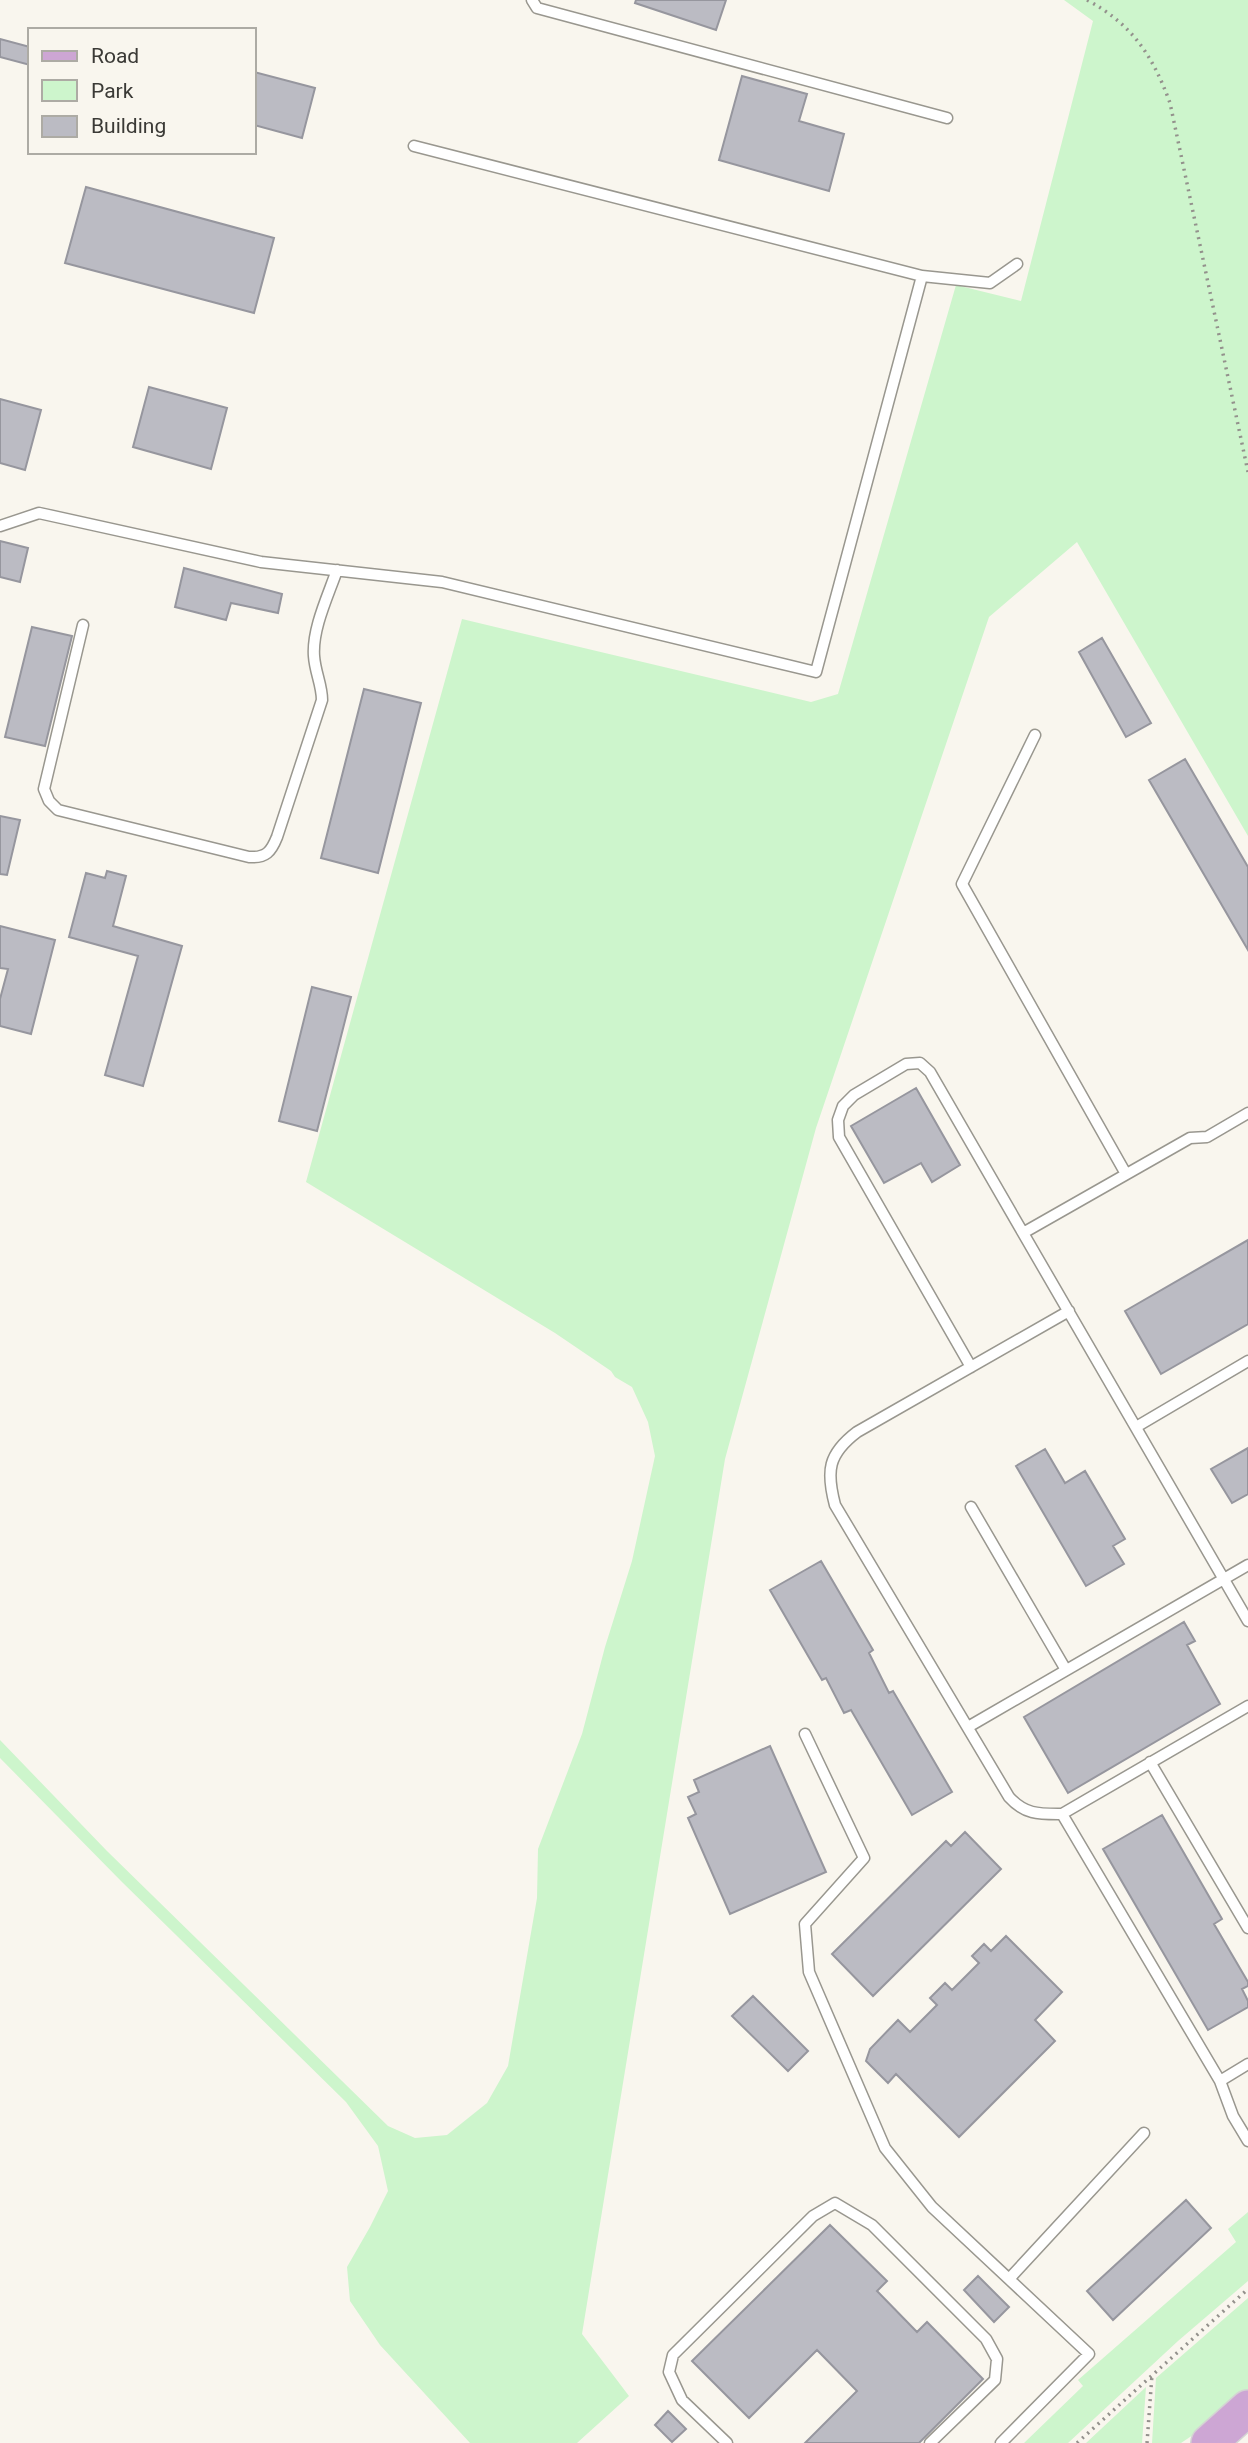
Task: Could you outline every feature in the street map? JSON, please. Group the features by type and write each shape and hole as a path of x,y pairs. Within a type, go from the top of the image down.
{"main road":[{"path":"1209,2443 1248,2408"}],"lane":[{"path":"532,0 537,8 947,118"},
{"path":"414,146 922,276 990,283 1017,264"},
{"path":"0,526 39,513 261,562 442,582 816,672 922,276"},
{"path":"83,625 44,789 49,801 58,810 262,858 271,851 277,837 322,700 322,688 314,656 315,636 337,570"},
{"path":"1035,735 962,884 1126,1174"},
{"path":"971,1367 839,1137 838,1120 844,1106 854,1095 906,1064 920,1063 930,1072 1248,1621"},
{"path":"1023,1233 1190,1138 1207,1137 1248,1113"},
{"path":"1069,1311 857,1432 840,1445 832,1461 829,1483 835,1505 1016,1805 1033,1813 1062,1814 1248,1706"},
{"path":"1136,1427 1248,1361"},
{"path":"971,1507 1066,1670"},
{"path":"968,1727 1248,1565"},
{"path":"805,1734 864,1858 805,1924 809,1972 885,2148 932,2207 1089,2354 1001,2443"},
{"path":"1150,1762 1248,1928"},
{"path":"1062,1814 1220,2081 1233,2116 1248,2141"},
{"path":"1220,2081 1248,2064"},
{"path":"1009,2279 1144,2133"},
{"path":"727,2443 682,2400 670,2372 673,2355 813,2216 835,2203 872,2225 986,2340 997,2359 995,2380 930,2443"}],"path":[{"path":"1087,0 1105,10 1137,38 1159,71 1170,103 1248,472"},
{"path":"1077,2443 1248,2288"},
{"path":"1147,2443 1152,2374"}],"green space":[{"path":"1064,0 1248,0 1248,836 1077,542 989,617 816,1128 725,1459 582,2334 629,2396 577,2443 470,2443 380,2345 350,2301 347,2267 388,2191 378,2146 346,2102 0,1758 0,1740 107,1851 388,2126 415,2138 447,2135 487,2103 508,2066 537,1898 538,1849 582,1734 632,1561 655,1456 648,1422 632,1387 555,1333 306,1182 462,619 811,702 838,694 956,285 1021,301 1093,21"},
{"path":"1248,2212 1248,2281 1178,2341 1068,2443 1024,2443 1083,2386 1078,2380 1236,2242 1228,2229"},
{"path":"1248,2298 1248,2391 1217,2419 1181,2443 1152,2443 1156,2378"},
{"path":"1146,2387 1142,2443 1086,2443"}],"building":[{"path":"636,0 726,0 716,30 635,3"},
{"path":"0,39 28,46 28,64 0,57"},
{"path":"256,73 315,88 302,138 256,126"},
{"path":"742,76 807,94 799,121 844,134 829,191 719,160"},
{"path":"86,187 274,238 254,313 65,263"},
{"path":"149,387 227,408 211,469 133,447"},
{"path":"0,399 41,410 25,470 0,463"},
{"path":"0,541 28,548 20,582 0,577"},
{"path":"184,568 282,594 278,613 231,603 226,620 175,607"},
{"path":"32,627 72,636 45,746 5,737"},
{"path":"1102,638 1151,723 1126,737 1079,652"},
{"path":"364,689 421,703 378,873 321,858"},
{"path":"1185,759 1248,867 1248,950 1149,780"},
{"path":"0,816 20,820 7,875 0,874"},
{"path":"107,871 126,876 113,926 182,946 143,1086 105,1075 138,956 69,937 86,873 105,878"},
{"path":"0,926 55,940 31,1034 0,1026 0,999 8,969 0,968"},
{"path":"312,987 351,997 317,1131 279,1121"},
{"path":"916,1088 960,1165 932,1182 921,1163 884,1183 851,1126"},
{"path":"1248,1240 1248,1324 1161,1374 1125,1311"},
{"path":"1248,1448 1248,1494 1232,1503 1211,1469"},
{"path":"1045,1449 1065,1483 1085,1471 1125,1539 1113,1546 1124,1564 1086,1586 1016,1466"},
{"path":"821,1561 873,1650 869,1653 889,1693 893,1691 952,1792 912,1815 851,1710 844,1713 826,1678 822,1680 770,1590"},
{"path":"1184,1622 1195,1641 1187,1645 1220,1704 1068,1793 1024,1717"},
{"path":"770,1746 826,1872 730,1914 688,1818 696,1814 688,1797 699,1792 694,1780"},
{"path":"1162,1815 1222,1919 1214,1924 1248,1982 1248,1986 1242,1989 1248,2007 1208,2030 1103,1849"},
{"path":"965,1832 1001,1869 873,1996 832,1954 946,1841 951,1846"},
{"path":"1006,1936 1062,1992 1035,2020 1055,2041 959,2137 896,2074 888,2083 866,2061 870,2049 898,2020 910,2032 937,2005 930,1998 945,1983 952,1990 979,1963 972,1956 984,1944 991,1951"},
{"path":"753,1996 808,2051 788,2071 732,2016"},
{"path":"1186,2200 1211,2228 1113,2320 1087,2291"},
{"path":"830,2225 887,2281 877,2291 917,2332 927,2322 983,2379 919,2443 805,2443 857,2391 817,2350 749,2418 692,2361"},
{"path":"978,2276 1009,2307 994,2322 964,2290"},
{"path":"668,2411 686,2429 672,2442 655,2425"}]}
